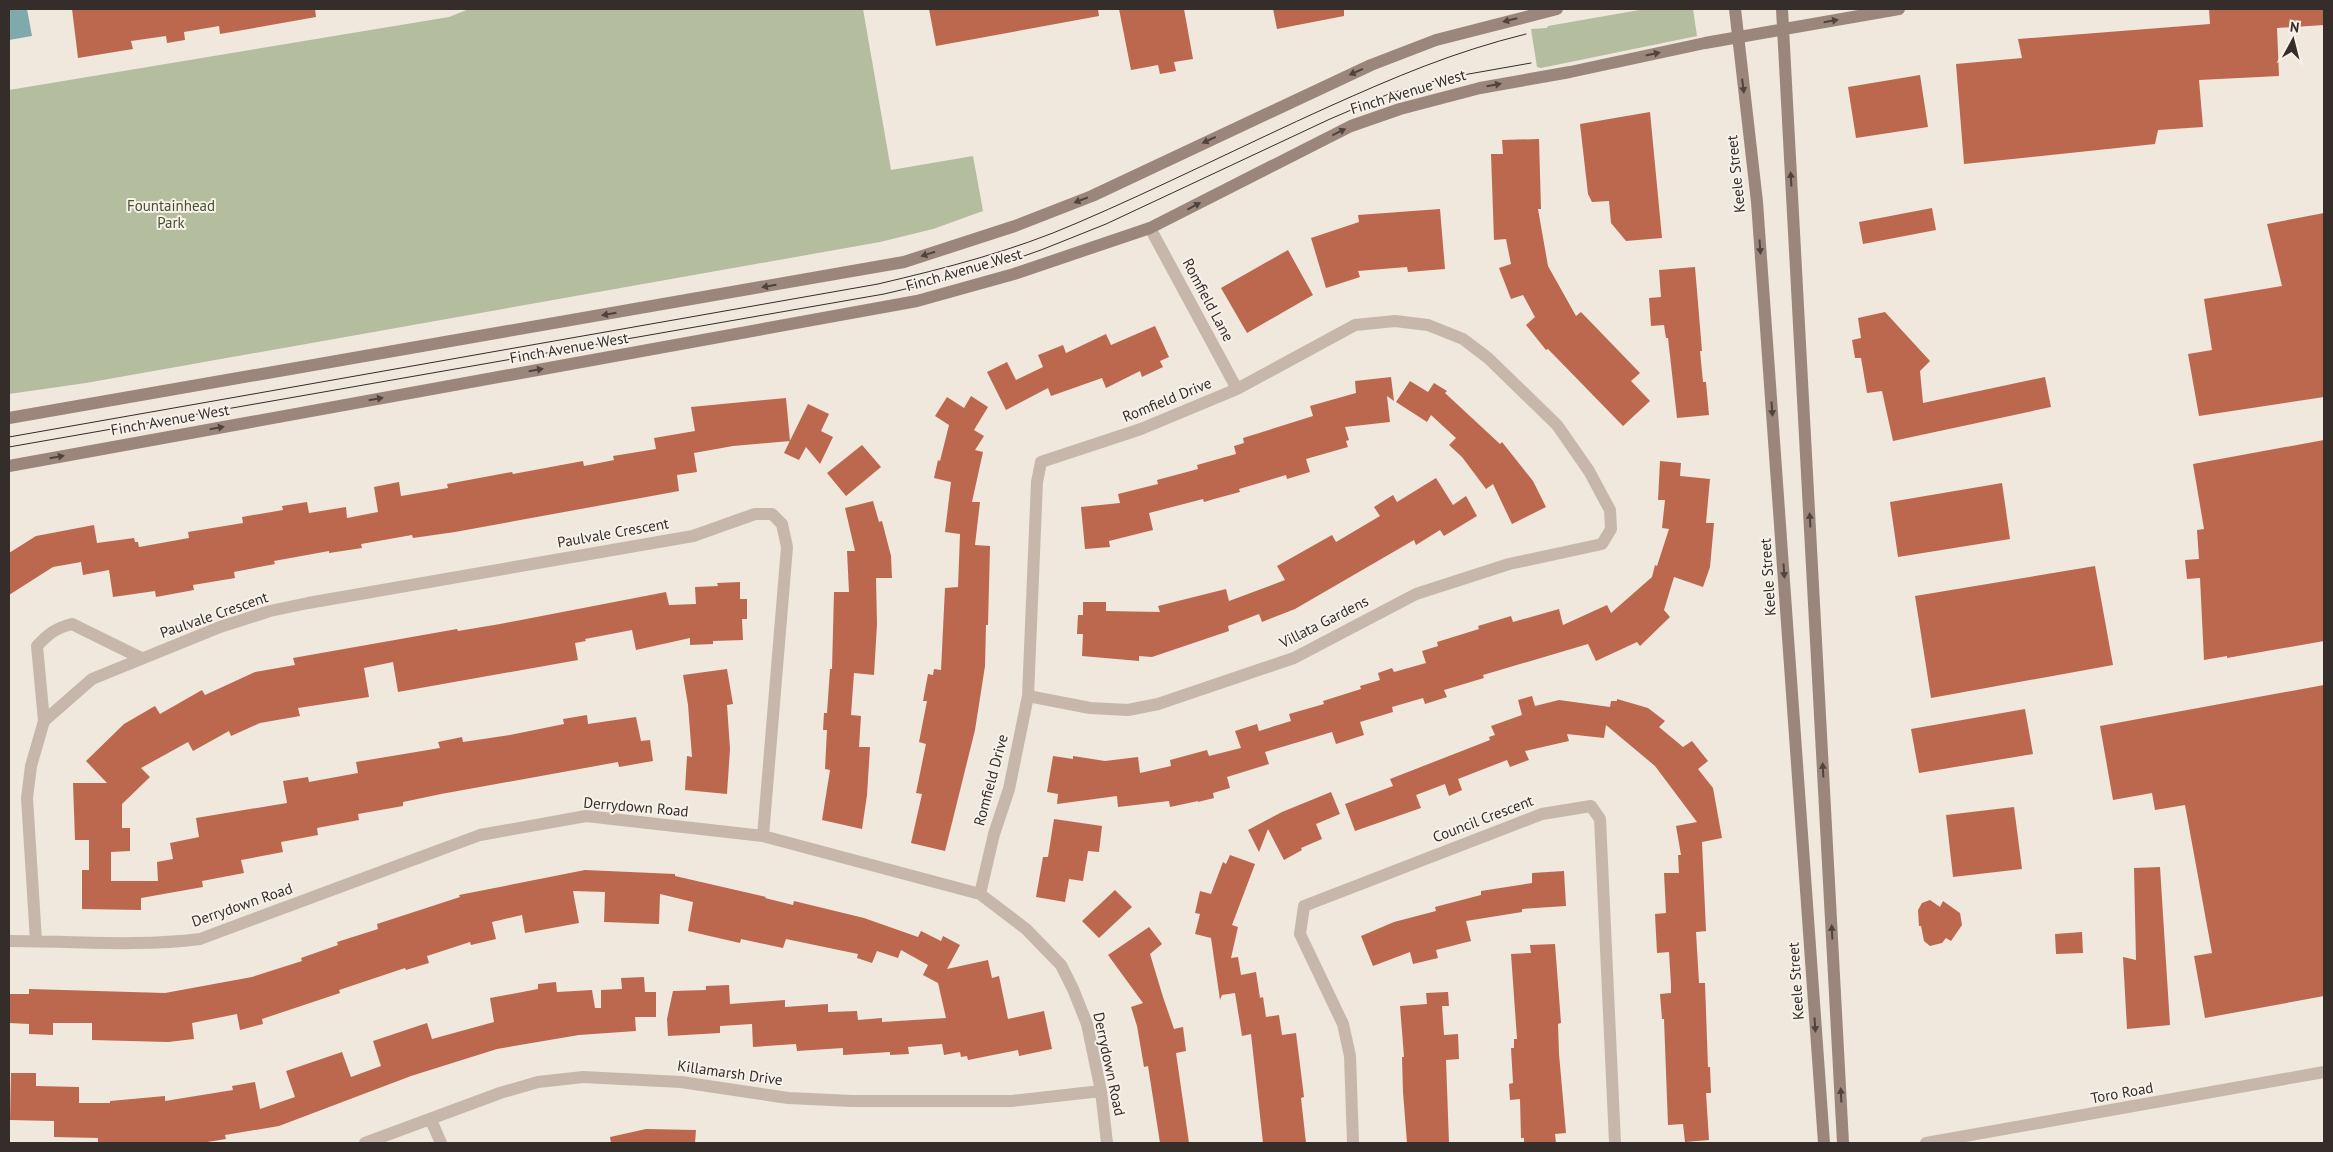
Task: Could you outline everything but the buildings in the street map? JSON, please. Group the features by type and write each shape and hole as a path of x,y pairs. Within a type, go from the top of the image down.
{"main road":[{"name":"Finch Avenue West","path":"9,418 904,262 1015,226 1092,196 1308,93 1436,40 1557,9"},
{"name":"Keele Street","path":"1735,9 1757,202 1824,1143"},
{"path":"1782,9 1843,1143"},
{"name":"Finch Avenue West","path":"9,466 917,301 1014,274 1150,228 1351,126 1400,108 1480,88 1570,72 1738,37 1899,9"}],"street":[{"name":"Romfield Lane","path":"1150,228 1237,389"},
{"name":"Romfield Drive","path":"980,894 994,834 1009,789 1028,696 1037,482 1041,462 1141,429 1237,389 1355,325 1395,321 1428,325 1463,339 1488,358 1557,425 1589,471 1610,510 1610,529 1602,544"},
{"name":"Paulvale Crescent","path":"44,721 92,679 220,627 270,611 308,602 694,536 756,514 772,514 782,524 787,547 763,836"},
{"name":"Villata Gardens","path":"1028,696 1090,708 1128,710 1158,704 1294,658 1416,594 1509,564 1602,544"},
{"path":"36,941 27,798 31,766 44,721 37,646 48,633 61,626 72,624 141,658"},
{"name":"Council Crescent","path":"1354,1143 1350,1056 1344,1024 1300,934 1304,906 1542,814 1591,806 1600,819 1615,1143"},
{"name":"Derrydown Road","path":"9,941 169,943 200,938 480,835 586,816 763,836 980,894 1026,929 1061,965 1087,1024 1101,1092 1107,1143"},
{"name":"Toro Road","path":"1926,1143 2324,1072"},
{"name":"Killamarsh Drive","path":"365,1143 500,1093 538,1082 583,1077 681,1082 788,1098 852,1101 1012,1101 1101,1092"},
{"path":"431,1120 441,1143"}],"green space":[{"name":"Fountainhead Park","path":"469,9 863,9 891,170 973,156 983,211 933,229 880,242 86,383 9,394 9,90 449,17"},
{"path":"1645,9 1693,9 1697,36 1541,68 1537,67 1531,29 1547,28 1548,26"}],"water":[{"path":"9,9 27,9 32,36 9,40"}],"tram line":[{"path":"9,437 878,284 954,265 1028,242 1077,223 1401,75 1449,57 1526,34"},
{"path":"9,447 884,294 978,272 1041,250 1106,224 1330,119 1391,93 1446,78 1531,63"}]}
